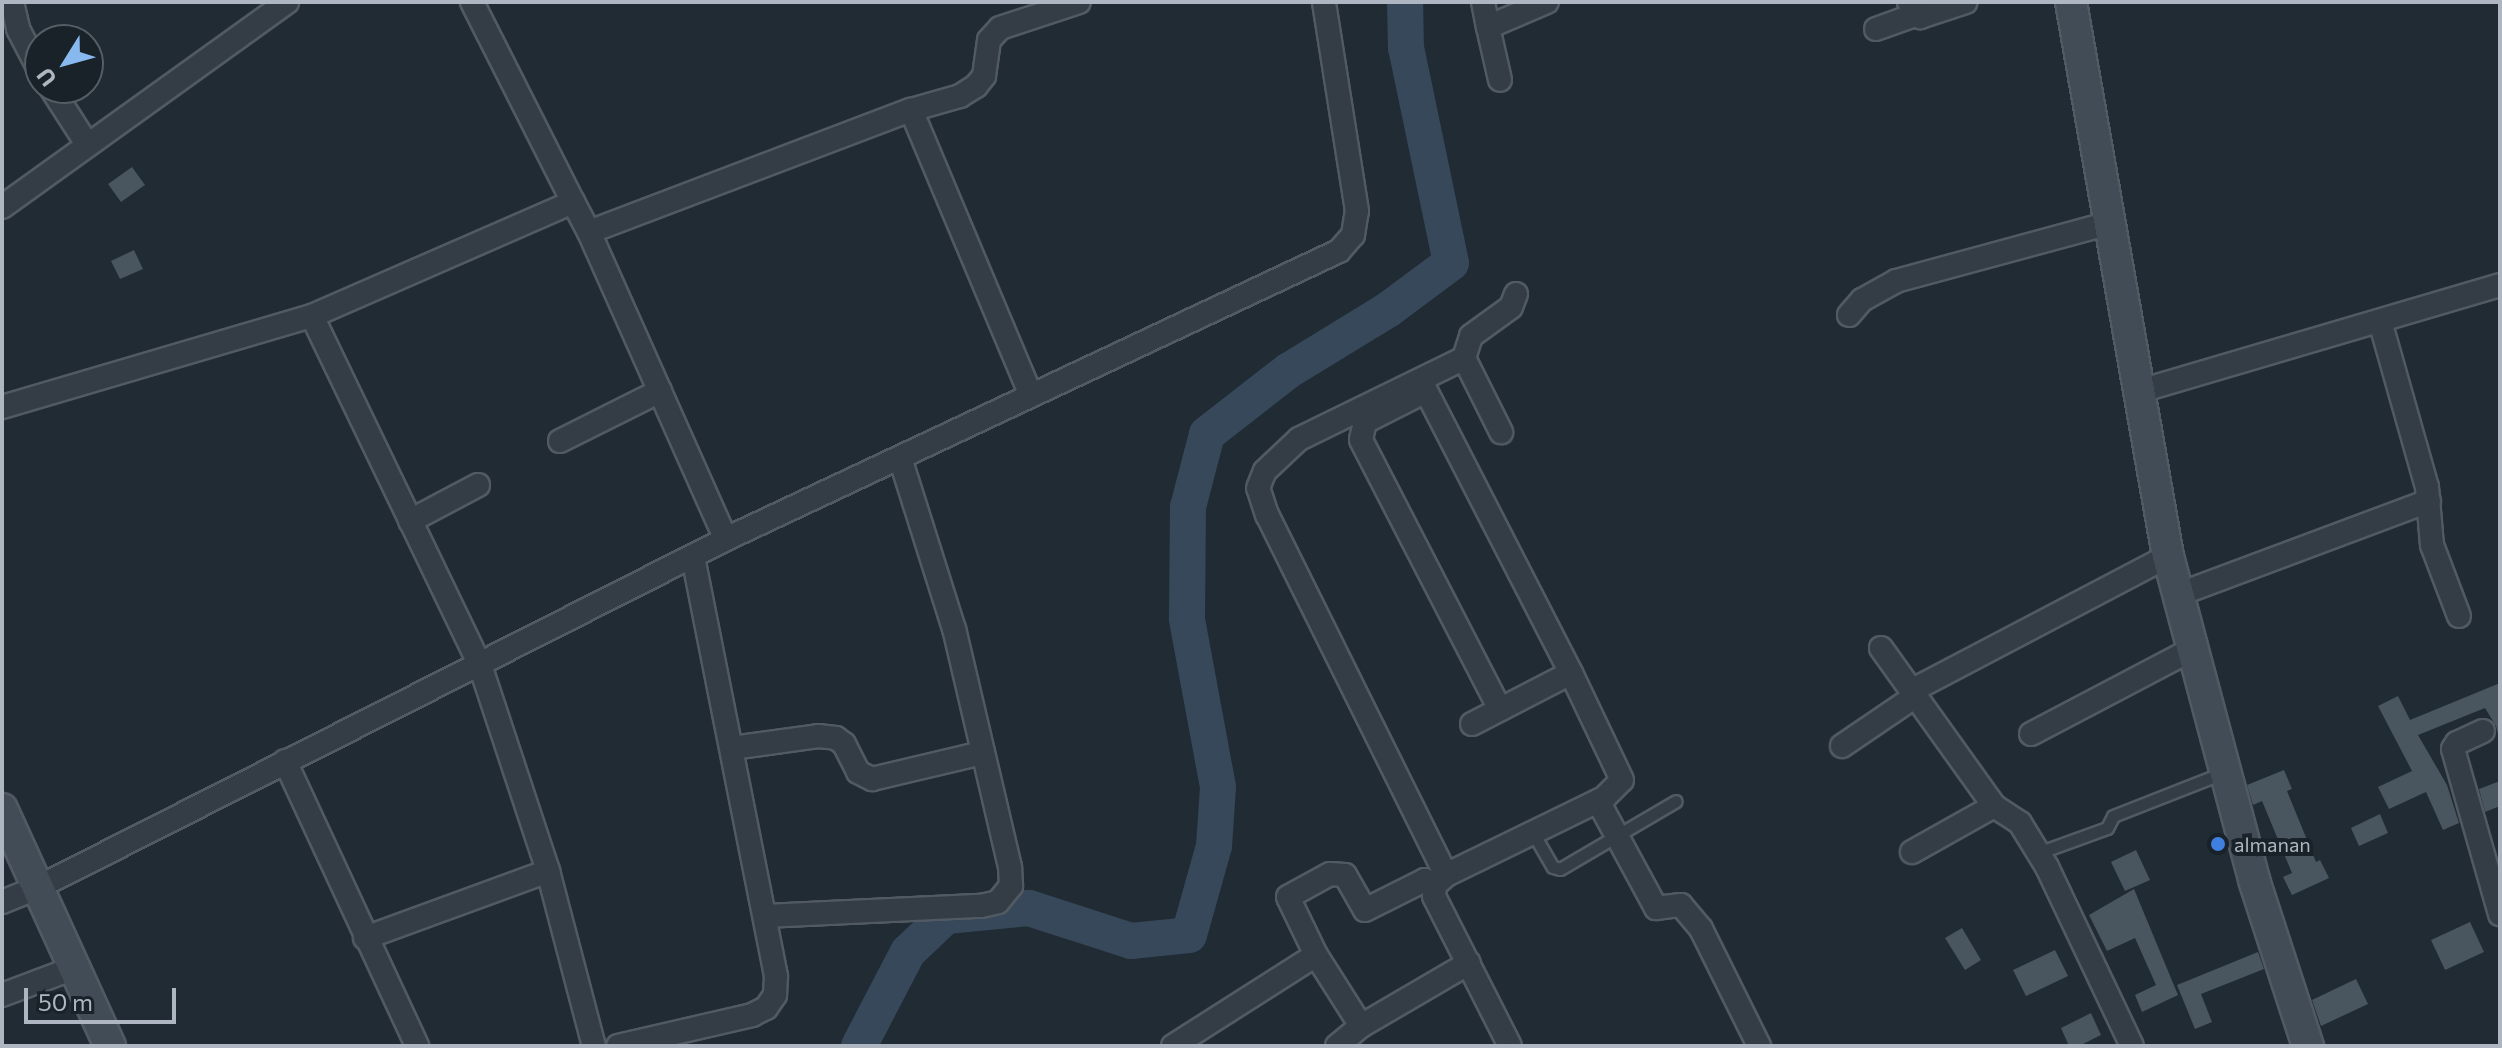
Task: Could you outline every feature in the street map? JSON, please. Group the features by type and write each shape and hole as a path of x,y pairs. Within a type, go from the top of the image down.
{"street":[{"path":"12,2 24,40"},
{"path":"2,207 287,2"},
{"path":"472,2 589,232 726,539"},
{"path":"589,232 911,110 960,96 976,86 984,76 989,40 1000,28 1079,2"},
{"path":"2,902 39,887 726,539 1319,264 1339,251 1353,235 1357,211 1324,2"},
{"path":"1483,2 1500,80"},
{"path":"1488,27 1547,2"},
{"path":"1876,29 1912,8 1920,17 1966,2"},
{"path":"2071,2 2168,556 2254,880 2308,1046"},
{"path":"61,104 87,144"},
{"path":"911,110 1031,395"},
{"path":"2,407 312,316 573,202"},
{"path":"1849,315 1862,300 1896,281 2110,223"},
{"path":"2140,391 2500,285"},
{"path":"1500,709 1361,440 1365,422 1464,358 1471,336 1511,307 1516,294"},
{"path":"312,316 480,665 548,871 594,1046"},
{"path":"2380,321 2429,501 2432,545 2459,616"},
{"path":"1464,358 1501,432"},
{"path":"1361,1026 1316,955 1288,897 1330,874 1345,875 1365,910 1425,880 1440,880 1598,801 1617,788 1622,780 1571,673 1423,385"},
{"path":"1423,385 1299,439 1265,471 1258,488 1267,515 1440,880 1434,896 1510,1046"},
{"path":"560,441 660,391"},
{"path":"765,916 981,906 998,902 1006,896 1011,886 1010,867 954,629 900,458"},
{"path":"410,521 478,485"},
{"path":"2177,595 2429,501"},
{"path":"1842,746 1915,692 2168,556"},
{"path":"618,1046 752,1015 766,1008 775,995 776,976 765,916 693,558"},
{"path":"1881,648 1994,806 2020,823 2038,853 2132,1046"},
{"path":"2031,734 2191,650"},
{"path":"1472,724 1571,673"},
{"path":"2483,731 2457,743 2453,749 2500,914"},
{"path":"732,748 818,736 836,738 844,744 858,772 872,779 982,753"},
{"path":"285,761 417,1046"},
{"path":"1598,801 1656,908 1681,905 1701,929 1759,1046"},
{"path":"1912,852 1994,806"},
{"path":"2,809 110,1046"},
{"path":"365,938 548,871"},
{"path":"1173,1046 1316,955"},
{"path":"1337,1046 1361,1026 1469,963"},
{"path":"2,995 74,968"}],"lane":[{"path":"2038,853 2107,828 2113,816 2224,773"},
{"path":"1533,833 1556,870 1676,801"}],"building":[{"path":"132,167 145,185 121,202 108,184"},
{"path":"134,250 143,269 120,279 111,261"},
{"path":"2500,683 2500,743 2496,726 2485,708 2418,735 2447,785 2459,823 2443,830 2426,792 2389,809 2378,787 2412,771 2378,706 2398,696 2410,720"},
{"path":"2284,770 2292,789 2287,791 2316,862 2320,860 2329,878 2292,895 2283,877 2292,873 2262,801 2253,805 2247,785"},
{"path":"2500,781 2500,806 2485,812 2479,789"},
{"path":"2380,814 2388,833 2359,846 2351,828"},
{"path":"2136,850 2150,880 2125,891 2111,862"},
{"path":"2134,889 2178,995 2142,1012 2135,995 2156,985 2135,938 2107,951 2089,915"},
{"path":"2470,922 2484,952 2445,970 2431,940"},
{"path":"1962,928 1981,960 1965,970 1945,938"},
{"path":"2055,950 2068,976 2026,996 2013,970"},
{"path":"2258,952 2264,969 2201,994 2212,1022 2195,1029 2177,985"},
{"path":"2356,979 2368,1004 2321,1026 2312,1000"},
{"path":"2091,1013 2101,1035 2079,1046 2069,1046 2061,1028"}],"waterway":[{"path":"859,1046 908,952 946,916 1029,908 1131,941 1189,935 1214,846 1218,787 1187,619 1188,507 1207,434 1288,371 1389,309 1451,263 1406,48 1405,2"}],"place":[{"name":"almanan","path":"2218,844"}]}
